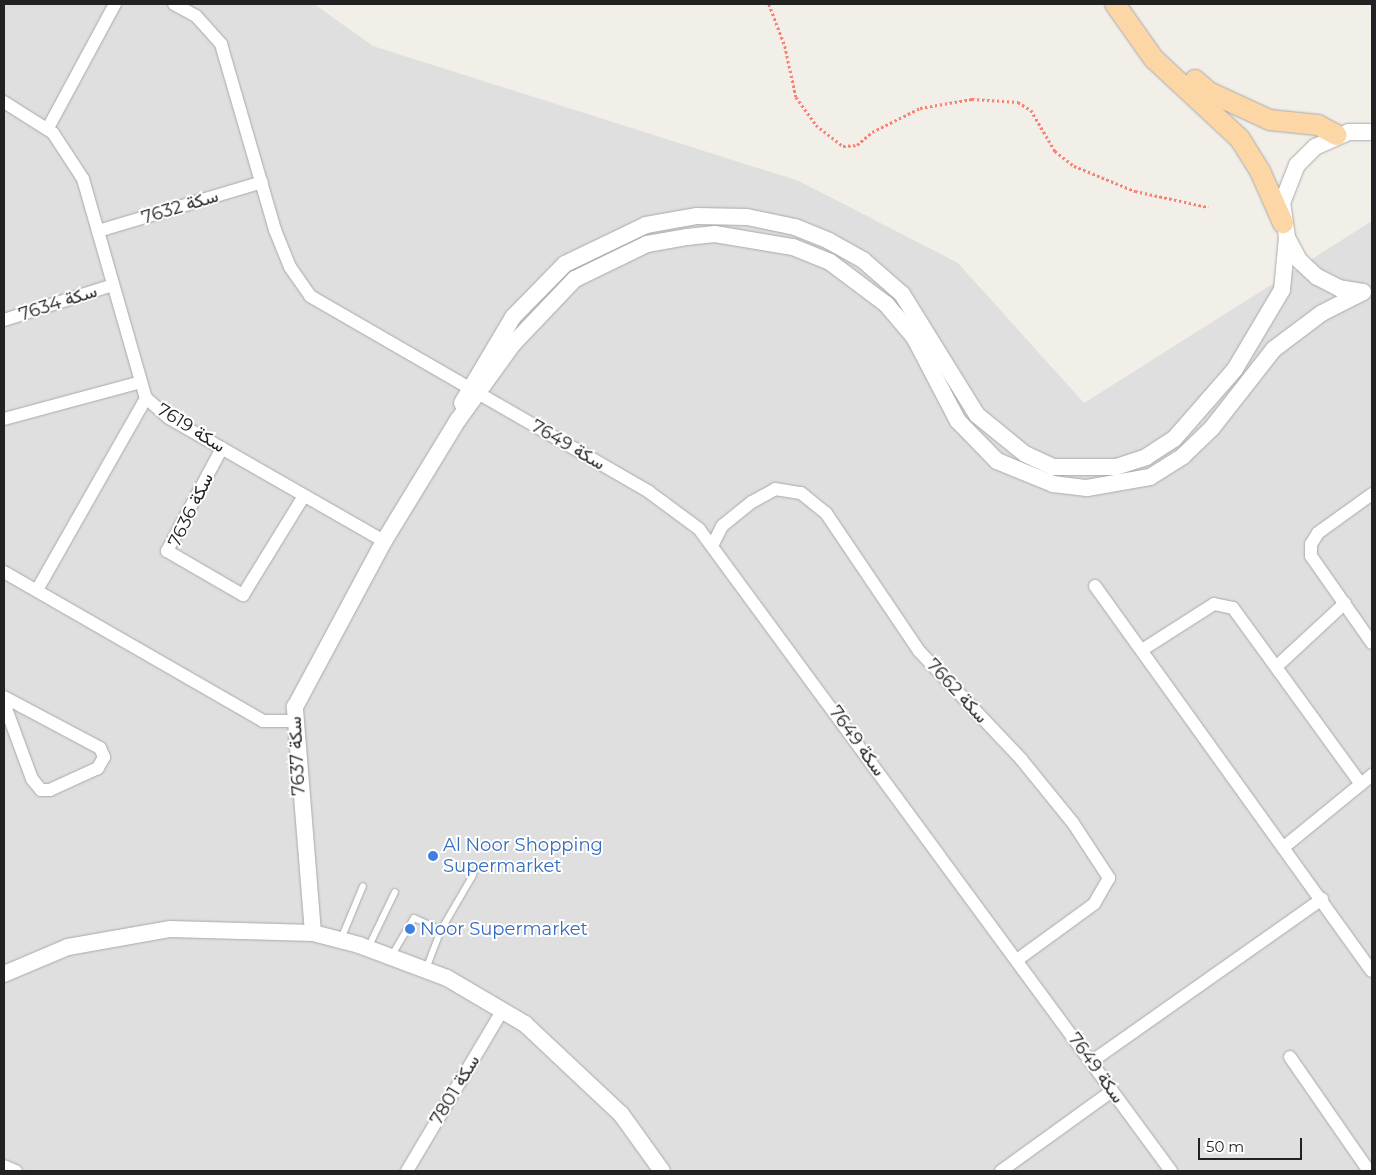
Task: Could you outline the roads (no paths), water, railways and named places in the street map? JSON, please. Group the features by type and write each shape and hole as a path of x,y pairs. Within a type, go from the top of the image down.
{"main road":[{"path":"1115,4 1154,59 1240,139 1260,171 1285,230"},
{"path":"1130,4 1152,37 1209,92 1270,120 1318,125 1337,135"}],"street":[{"path":"48,128 115,4"},
{"name":"سكة 7649","path":"174,4 196,16 221,44 262,182 290,267 310,296 677,510 712,546 1171,1171"},
{"name":"سكة 7619","path":"4,102 48,128 66,146 83,178 146,398 169,418 384,541"},
{"path":"384,541 475,391 513,317 565,264 646,225 697,216 747,217 795,227 829,241 863,260 902,294 977,415 1025,454 1053,467 1116,466 1146,457 1174,439 1235,368 1282,290 1285,230 1282,203 1297,165 1315,147 1337,135 1371,131"},
{"name":"سكة 7632","path":"98,232 262,182"},
{"path":"1285,230 1299,260 1317,277 1339,288 1368,291"},
{"path":"475,391 556,295 602,264 647,244 687,237 715,234 759,239 830,262 886,304 914,337 958,421 997,460 1053,484 1115,485 1150,477 1183,456 1212,428 1274,349 1313,318 1368,291"},
{"name":"سكة 7634","path":"4,320 113,286"},
{"path":"4,420 142,382"},
{"path":"37,590 146,398"},
{"name":"سكة 7636","path":"222,448 167,551 243,595 304,496"},
{"name":"سكة 7662","path":"712,546 722,526 752,502 775,489 801,493 826,513 919,651 1021,759 1073,823 1109,878 1094,904 1017,960"},
{"path":"1372,494 1318,533 1311,544 1311,556 1372,643"},
{"name":"سكة 7637","path":"313,933 293,721 303,687 384,541"},
{"path":"4,572 263,721 293,721"},
{"path":"1095,586 1372,970"},
{"path":"1276,667 1344,603"},
{"path":"1142,650 1214,604 1222,604 1233,608 1361,784"},
{"path":"4,697 100,748 104,758 98,768 50,790 41,790 32,779 4,702"},
{"path":"1284,847 1372,775"},
{"path":"1091,1062 1322,899"},
{"path":"4,974 68,947 135,932 313,933 392,955 426,969 503,1009 586,1077 621,1114 662,1171"},
{"name":"سكة 7801","path":"407,1171 503,1009"},
{"path":"1290,1057 1369,1171"},
{"path":"1001,1171 1112,1090"},
{"path":"4,1166 16,1171"}],"lane":[{"path":"426,969 441,930 473,875"},
{"path":"341,940 363,886"},
{"path":"368,948 395,892"},
{"path":"392,955 414,918 441,930"}],"place":[{"name":"Al Noor Shopping Supermarket","path":"433,856"},
{"name":"Noor Supermarket","path":"410,929"}]}
